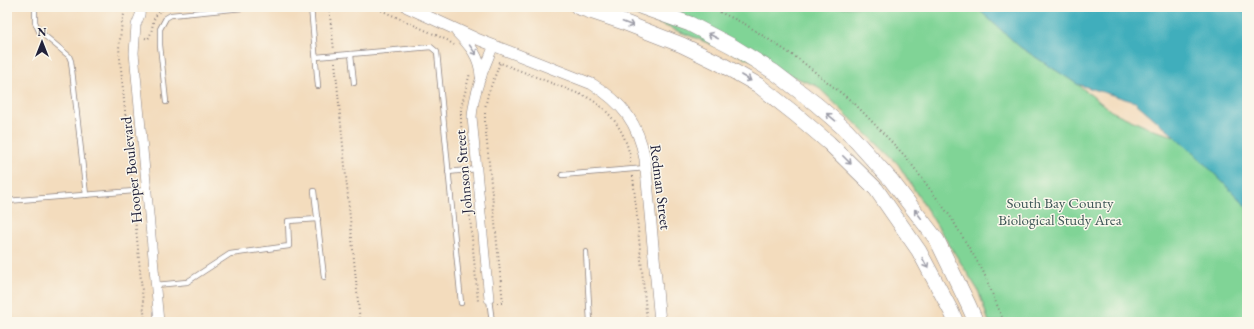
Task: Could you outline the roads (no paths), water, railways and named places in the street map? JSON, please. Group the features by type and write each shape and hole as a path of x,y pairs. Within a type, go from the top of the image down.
{"highway":[{"path":"578,7 623,22 682,45 719,63 758,85 796,114 829,142 876,189 919,251 956,322"},
{"path":"642,7 690,24 732,46 774,72 816,104 847,131 892,180 937,240 976,322"}],"street":[{"name":"Hooper Boulevard","path":"148,7 140,11 136,25 134,53 160,322"},
{"path":"407,7 432,18 457,32 469,44 477,56 481,69 481,76"},
{"name":"Redman Street","path":"432,18 494,45 592,84 616,101 632,122 641,143 646,168 660,322"},
{"name":"Johnson Street","path":"490,302 472,117 473,102 477,87 494,45"}],"lane":[{"path":"35,7 35,22 39,31 69,56 71,61 86,195"},
{"path":"166,102 160,45 160,29 166,18 171,15 253,7"},
{"path":"311,7 318,86"},
{"path":"316,57 431,47 437,52 461,302"},
{"path":"351,54 354,83"},
{"path":"562,175 646,168"},
{"path":"448,172 477,169"},
{"path":"7,201 147,190"},
{"path":"314,191 324,277"},
{"path":"156,285 187,282 230,254 288,246 288,221 318,219"},
{"path":"586,252 590,322"},
{"path":"490,302 492,322"}],"water":[{"path":"970,7 1247,7 1247,207 1194,153 1135,102 1077,84 1020,47 978,9"}],"park label":[{"name":"South Bay County Biological Study Area","path":"1060,210"}]}
